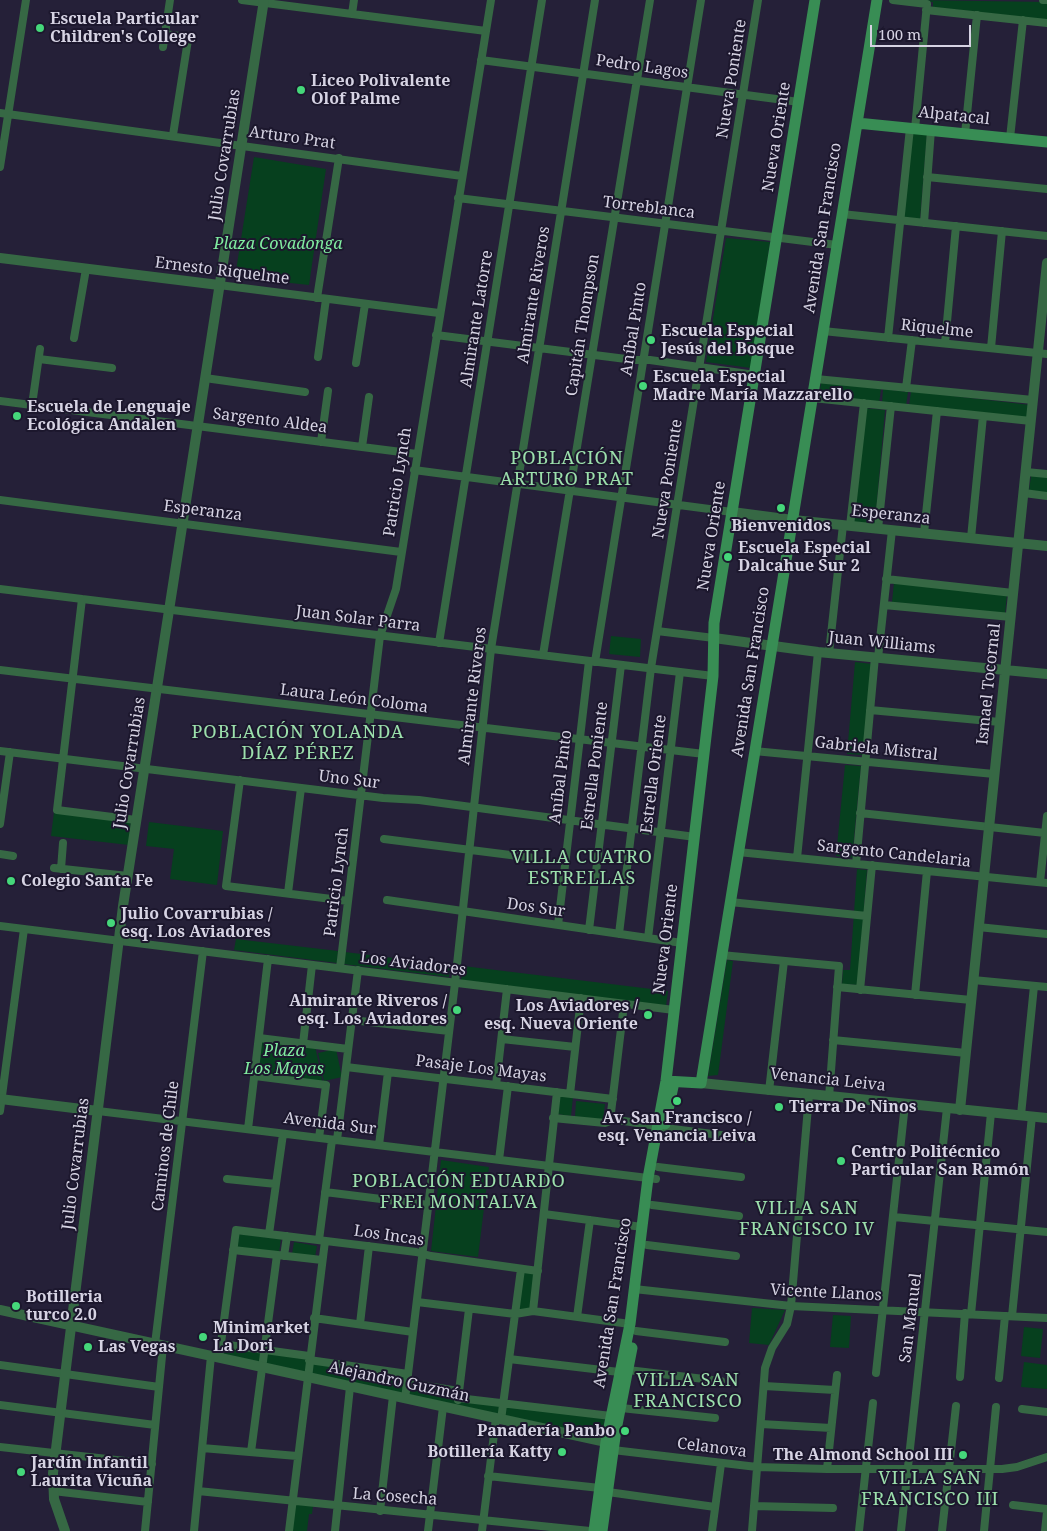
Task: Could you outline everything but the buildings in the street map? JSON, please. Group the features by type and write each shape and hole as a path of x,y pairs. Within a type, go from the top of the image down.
{"main road":[{"name":"Nueva Oriente","path":"670,1081 674,1010 713,676 714,623 815,0"},
{"name":"Avenida San Francisco","path":"701,1083 877,0"},
{"name":"Alpatacal","path":"857,123 1047,142"},
{"name":"Avenida San Francisco","path":"602,1531 611,1416 624,1371 633,1327 638,1289 642,1227 670,1081"},
{"name":"Venancia Leiva","path":"670,1081 701,1083"},
{"name":"Avenida San Francisco","path":"638,1289 647,1245 652,1205 652,1179 658,1167 661,1127"},
{"name":"Avenida San Francisco","path":"610,1446 620,1408 624,1371"},
{"name":"Avenida San Francisco","path":"594,1531 604,1490"}],"street":[{"path":"0,167 26,0"},
{"path":"163,47 170,0"},
{"path":"242,0 263,1 486,31"},
{"path":"352,14 354,0"},
{"name":"Patricio Lynch","path":"340,968 380,636 394,598 491,0"},
{"name":"Almirante Latorre","path":"439,643 542,0"},
{"name":"Almirante Riveros","path":"405,1398 450,1031 491,649 596,0"},
{"name":"Capitán Thompson","path":"543,655 650,0"},
{"name":"Aníbal Pinto","path":"558,925 579,739 621,497 701,0"},
{"name":"Nueva Poniente","path":"619,934 652,668 758,0"},
{"path":"893,0 977,15 1047,23"},
{"path":"1042,0 1047,0"},
{"name":"Julio Covarrubias","path":"65,1531 53,1491 56,1454 118,940 263,1"},
{"path":"888,338 900,220 927,7"},
{"path":"965,134 977,15"},
{"path":"1010,138 1023,20"},
{"path":"165,34 186,37 188,40 173,135"},
{"name":"Pedro Lagos","path":"481,60 799,102"},
{"name":"Arturo Prat","path":"0,113 242,144 462,176"},
{"path":"924,223 931,130"},
{"path":"317,298 339,158"},
{"path":"927,177 1047,189"},
{"name":"Torreblanca","path":"458,198 837,245"},
{"path":"842,214 1047,236"},
{"path":"944,343 956,226"},
{"path":"991,348 1002,231"},
{"name":"Ernesto Riquelme","path":"0,258 439,313"},
{"name":"Ismael Tocornal","path":"960,1110 1033,400 1042,353 1047,262"},
{"path":"74,338 86,269"},
{"path":"318,357 326,299"},
{"path":"356,362 365,304"},
{"name":"Riquelme","path":"823,331 1042,353"},
{"path":"436,334 755,375"},
{"path":"906,388 912,340"},
{"path":"32,405 40,349"},
{"path":"39,359 112,368"},
{"path":"205,378 305,392"},
{"path":"816,378 1033,400"},
{"path":"321,442 328,391"},
{"path":"362,447 369,397"},
{"path":"812,398 1031,421"},
{"name":"Sargento Aldea","path":"0,400 417,454"},
{"path":"829,653 864,404"},
{"path":"878,529 890,406"},
{"path":"924,534 937,411"},
{"path":"971,538 983,416"},
{"path":"414,470 732,512"},
{"path":"1026,472 1047,474"},
{"path":"1024,493 1047,496"},
{"name":"Esperanza","path":"0,500 401,552"},
{"name":"Esperanza","path":"732,512 847,526 1047,546"},
{"path":"856,864 870,710 892,530"},
{"path":"886,579 1013,593"},
{"name":"Juan Solar Parra","path":"0,589 713,676"},
{"path":"82,600 57,810 136,820"},
{"path":"884,605 1011,617"},
{"path":"658,631 714,638"},
{"name":"Juan Williams","path":"714,638 818,652 1047,674"},
{"path":"797,858 818,652"},
{"name":"Estrella Poniente","path":"589,930 621,665"},
{"name":"Laura León Coloma","path":"0,670 704,754"},
{"name":"Estrella Oriente","path":"648,938 680,672"},
{"path":"870,710 1000,722"},
{"name":"Gabriela Mistral","path":"754,750 994,774"},
{"name":"Uno Sur","path":"0,751 474,807 695,837"},
{"path":"0,824 2,793 10,752"},
{"path":"240,780 226,886 348,901"},
{"path":"288,893 301,788"},
{"path":"860,814 1045,834"},
{"path":"1044,882 1047,816"},
{"path":"384,839 534,858"},
{"path":"63,843 57,868 128,876"},
{"name":"Sargento Candelaria","path":"738,852 1044,882"},
{"path":"0,854 13,856"},
{"path":"860,990 872,865"},
{"path":"915,995 927,871"},
{"name":"Dos Sur","path":"387,900 682,943"},
{"path":"730,902 867,916"},
{"name":"Los Aviadores","path":"0,926 674,1010"},
{"path":"978,927 1047,934"},
{"path":"0,1111 24,929"},
{"name":"Caminos de Chile","path":"145,1531 159,1387 159,1345 182,1121 203,951"},
{"path":"721,955 839,966 829,1097"},
{"path":"248,1129 268,959"},
{"path":"769,1091 784,961"},
{"path":"303,1044 312,965"},
{"path":"289,1531 306,1377 322,1260 325,1192 346,1067 358,970"},
{"path":"973,980 1047,988"},
{"path":"999,1378 1021,1230 1034,986"},
{"path":"837,987 971,1000"},
{"path":"496,1085 507,989"},
{"path":"570,1094 580,998"},
{"path":"610,1121 624,1004"},
{"path":"352,1020 450,1031"},
{"path":"259,1038 348,1049"},
{"path":"502,1039 575,1048"},
{"path":"834,1040 966,1053"},
{"name":"Pasaje Los Mayas","path":"346,1067 613,1099"},
{"path":"379,1145 388,1072"},
{"path":"255,1076 326,1085 319,1138"},
{"name":"Venancia Leiva","path":"701,1083 1047,1118"},
{"path":"499,1160 508,1086"},
{"path":"533,1311 557,1092"},
{"path":"752,1531 767,1362 787,1324 792,1306 809,1095"},
{"name":"Avenida Sur","path":"1,1099 652,1179"},
{"path":"876,1374 905,1104"},
{"name":"San Manuel","path":"901,1531 947,1108"},
{"path":"960,1377 980,1226 991,1112"},
{"path":"553,1118 610,1121 744,1138"},
{"path":"269,1234 283,1134"},
{"path":"658,1167 741,1177"},
{"path":"227,1180 276,1184"},
{"path":"325,1192 428,1205"},
{"path":"652,1205 739,1216"},
{"path":"544,1214 642,1227"},
{"path":"894,1217 1047,1232"},
{"path":"577,1317 590,1220"},
{"name":"Los Incas","path":"233,1250 236,1230 369,1246 538,1271"},
{"path":"251,1452 263,1349 280,1256 287,1236"},
{"path":"647,1245 736,1256"},
{"path":"360,1324 369,1246"},
{"path":"194,1531 202,1448 215,1357 221,1344 233,1250 322,1260"},
{"path":"482,1531 488,1476 504,1403 521,1269"},
{"name":"Vicente Llanos","path":"638,1289 792,1306 1047,1318"},
{"path":"417,1302 515,1314 533,1311 725,1342"},
{"path":"457,1410 469,1309"},
{"name":"Alejandro Guzmán","path":"0,1310 405,1398 610,1446"},
{"path":"314,1318 413,1332"},
{"name":"Alejandro Guzmán","path":"221,1344 263,1349 408,1374"},
{"path":"509,1359 721,1381"},
{"path":"0,1365 159,1387"},
{"path":"827,1469 837,1374"},
{"name":"Alejandro Guzmán","path":"407,1383 504,1403 611,1416"},
{"path":"335,1531 350,1386"},
{"path":"764,1386 836,1390"},
{"path":"380,1511 393,1396"},
{"path":"860,1531 873,1403"},
{"path":"0,1405 155,1425"},
{"path":"942,1531 956,1406"},
{"path":"428,1531 443,1407"},
{"path":"984,1531 996,1407"},
{"path":"620,1408 715,1418"},
{"path":"1022,1409 1047,1412"},
{"path":"761,1424 831,1428"},
{"name":"Celanova","path":"610,1446 721,1464 757,1467 866,1470 991,1470 1012,1468 1047,1457"},
{"path":"0,1447 152,1464"},
{"path":"202,1448 298,1456"},
{"path":"712,1531 721,1464"},
{"path":"488,1476 604,1490 715,1507"},
{"path":"53,1491 148,1502"},
{"name":"La Cosecha","path":"198,1491 590,1531"},
{"path":"1013,1505 1047,1511 1045,1531"},
{"path":"754,1506 833,1508"}],"green space":[{"path":"914,0 1047,2 1047,20 933,7 933,2"},
{"path":"912,133 927,135 920,219 903,217"},
{"name":"Plaza Covadonga","path":"254,157 326,169 309,285 235,277"},
{"path":"726,238 770,242 751,368 706,362"},
{"path":"821,382 881,389 879,404 819,397"},
{"path":"883,389 908,392 906,406 882,404"},
{"path":"911,391 1030,405 1027,419 909,407"},
{"path":"864,408 885,410 875,524 854,522"},
{"path":"1031,476 1047,477 1047,493 1029,491"},
{"path":"894,582 1007,594 1005,614 892,602"},
{"path":"611,636 641,639 640,657 609,654"},
{"path":"855,662 872,664 863,755 847,754"},
{"path":"845,765 861,766 852,858 836,856"},
{"path":"54,812 131,820 129,845 51,836"},
{"path":"149,822 223,831 217,885 170,879 174,849 146,846"},
{"path":"857,869 867,870 858,985 842,984 843,970 850,970"},
{"path":"236,939 338,951 337,963 234,950"},
{"path":"345,952 450,965 449,977 343,964"},
{"path":"727,960 733,961 718,1075 708,1076"},
{"path":"463,966 668,991 666,1006 461,980"},
{"name":"Plaza Los Mayas","path":"260,1040 315,1046 323,1083 256,1075"},
{"path":"336,1049 342,1077 324,1081 318,1053"},
{"path":"560,1095 573,1097 571,1116 557,1114"},
{"path":"576,1101 605,1104 603,1120 575,1117"},
{"path":"441,1160 489,1167 478,1257 431,1251"},
{"path":"239,1234 281,1239 279,1253 237,1248"},
{"path":"294,1242 317,1246 315,1257 292,1254"},
{"path":"523,1271 536,1272 532,1309 517,1312"},
{"path":"752,1308 785,1310 769,1345 749,1343"},
{"path":"833,1315 851,1316 849,1348 830,1347"},
{"path":"1024,1327 1043,1329 1040,1358 1021,1356"},
{"path":"226,1347 307,1357 405,1375 404,1383 458,1393 457,1399 606,1413 602,1433 599,1436 224,1354"},
{"path":"1024,1362 1047,1365 1047,1389 1021,1387"},
{"path":"295,1504 313,1506 312,1514 309,1514 307,1531 292,1531"}],"place":[{"name":"Escuela Particular Children's College","path":"40,28"},
{"name":"Liceo Polivalente Olof Palme","path":"301,90"},
{"name":"Escuela Especial Jesús del Bosque","path":"651,340"},
{"name":"Escuela Especial Madre María Mazzarello","path":"643,386"},
{"name":"Escuela de Lenguaje Ecológica Andalen","path":"17,416"},
{"name":"Bienvenidos","path":"781,508"},
{"name":"Escuela Especial Dalcahue Sur 2","path":"728,557"},
{"name":"Colegio Santa Fe","path":"11,881"},
{"name":"Julio Covarrubias / esq. Los Aviadores","path":"111,923"},
{"name":"Almirante Riveros / esq. Los Aviadores","path":"457,1010"},
{"name":"Los Aviadores / esq. Nueva Oriente","path":"648,1015"},
{"name":"Av. San Francisco / esq. Venancia Leiva","path":"677,1101"},
{"name":"Tierra De Ninos","path":"779,1107"},
{"name":"Centro Politécnico Particular San Ramón","path":"841,1161"},
{"name":"Botilleria turco 2.0","path":"16,1306"},
{"name":"Minimarket La Dori","path":"203,1337"},
{"name":"Las Vegas","path":"88,1347"},
{"name":"Panadería Panbo","path":"625,1431"},
{"name":"Botillería Katty","path":"562,1452"},
{"name":"The Almond School III","path":"963,1455"},
{"name":"Jardín Infantil Laurita Vicuña","path":"21,1472"}],"district":[{"name":"POBLACIÓN ARTURO PRAT","path":"567,469"},
{"name":"POBLACIÓN YOLANDA DÍAZ PÉREZ","path":"298,743"},
{"name":"VILLA CUATRO ESTRELLAS","path":"582,868"},
{"name":"POBLACIÓN EDUARDO FREI MONTALVA","path":"459,1192"},
{"name":"VILLA SAN FRANCISCO IV","path":"807,1219"},
{"name":"VILLA SAN FRANCISCO","path":"688,1391"},
{"name":"VILLA SAN FRANCISCO III","path":"930,1489"}]}
